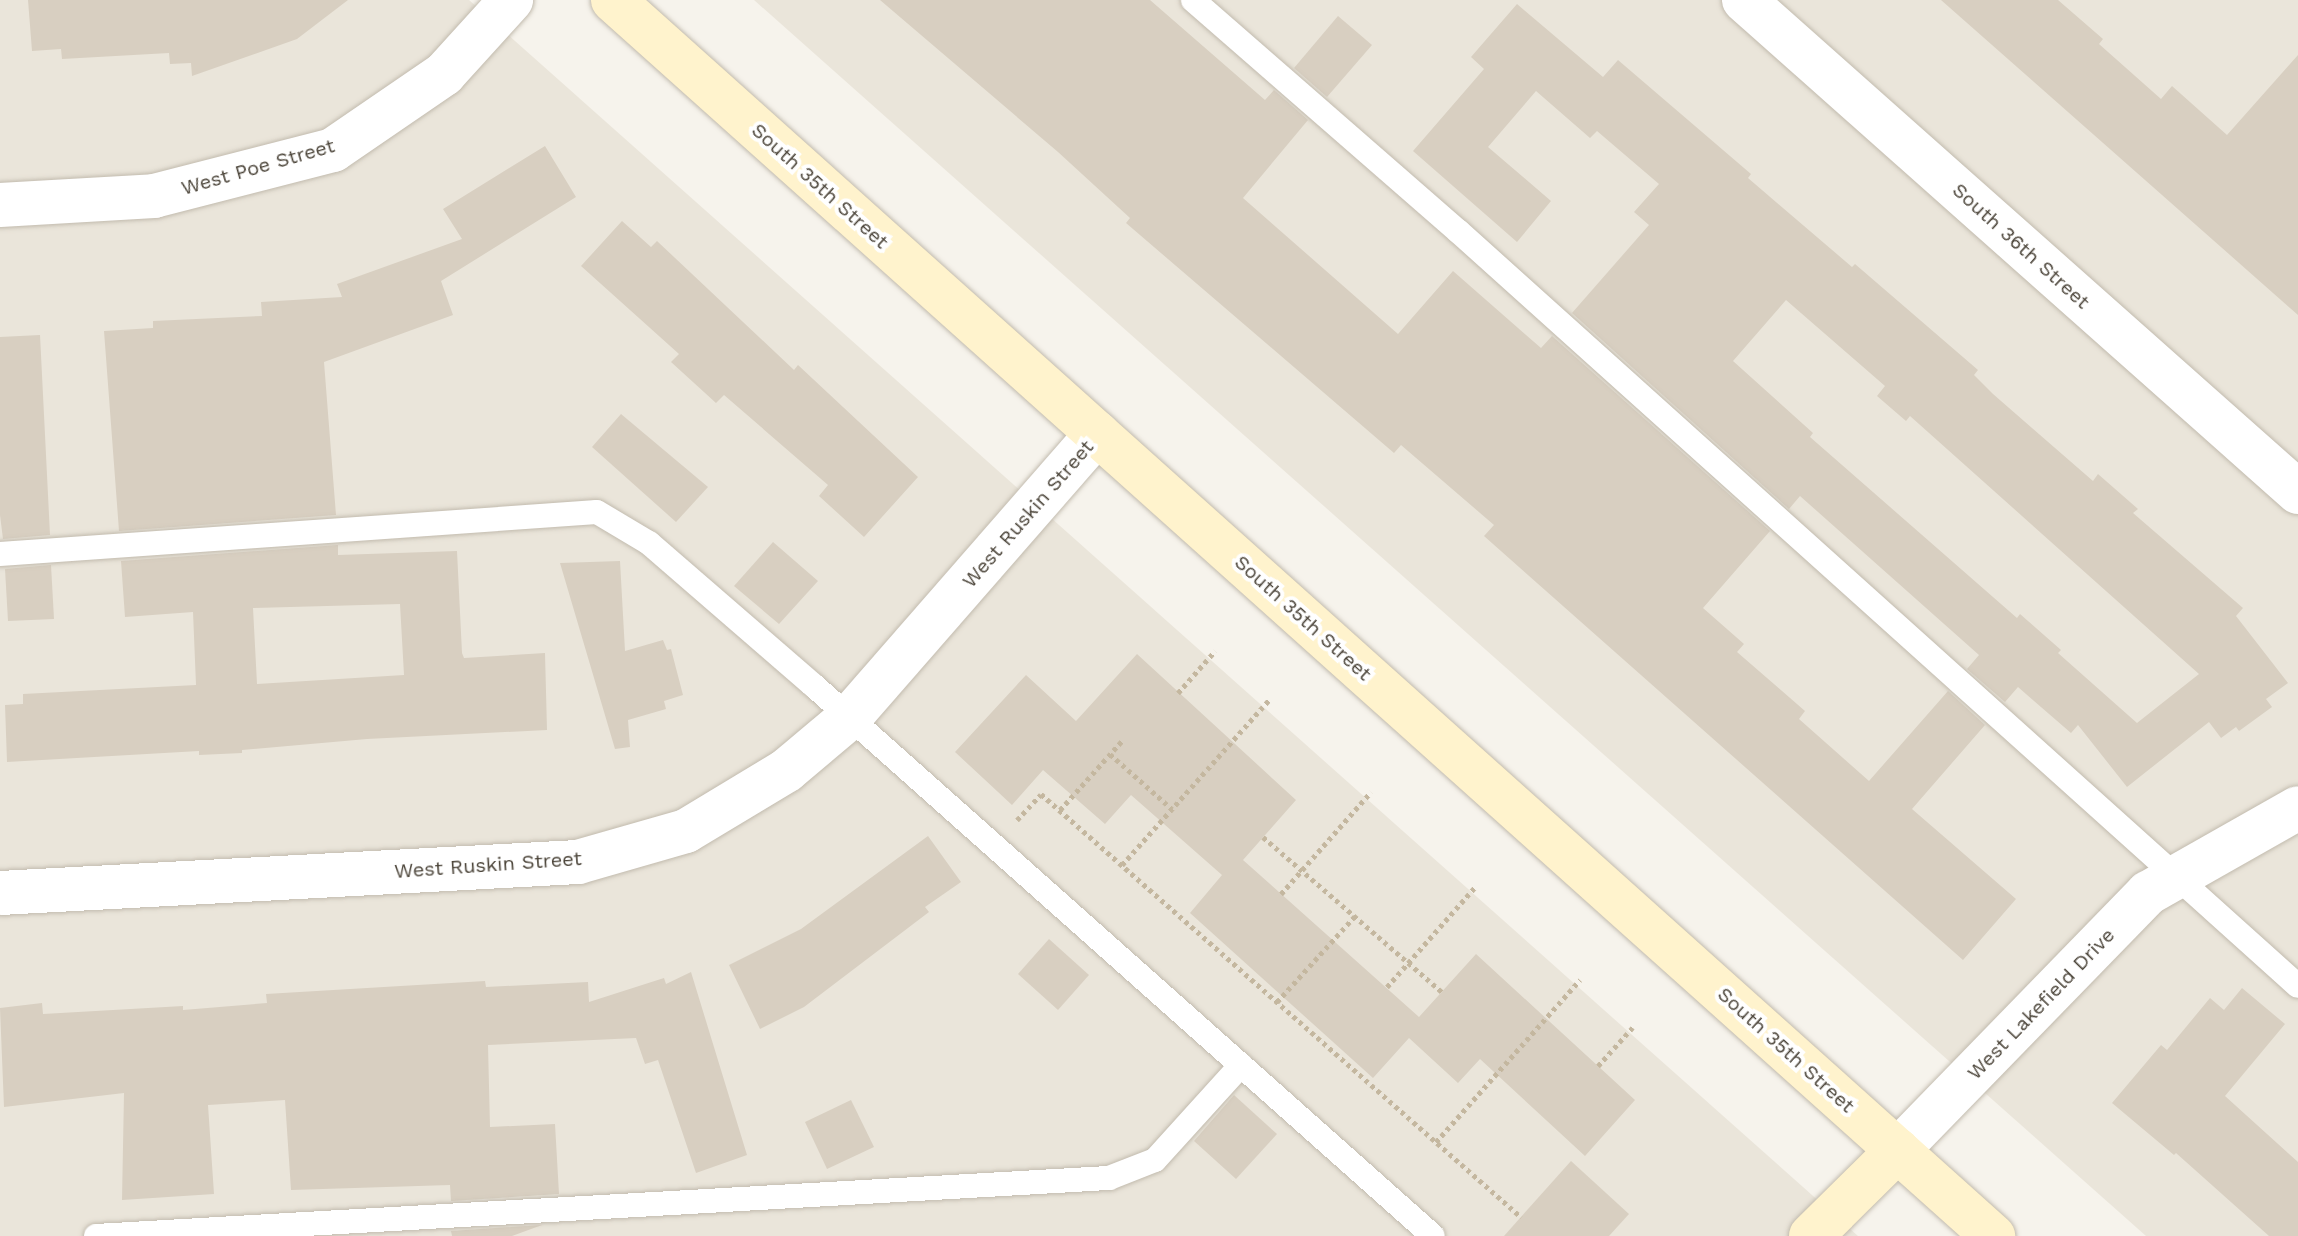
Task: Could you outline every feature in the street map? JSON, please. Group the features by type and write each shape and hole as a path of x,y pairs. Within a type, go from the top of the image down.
{"main road":[{"name":"South 35th Street","path":"613,0 1993,1236"},
{"name":"West Lakefield Drive","path":"1811,1236 1898,1150"}],"street":[{"name":"West Poe Street","path":"0,205 154,196 333,150 444,74 511,0"},
{"name":"South 36th Street","path":"1744,0 2298,492"},
{"name":"West Ruskin Street","path":"0,893 578,862 686,831 787,770 850,717 1097,434"},
{"name":"West Lakefield Drive","path":"1898,1150 2148,893 2298,808"}],"lane":[{"path":"1193,0 1458,231 2298,986"},
{"path":"0,554 597,512 649,543 850,717 1433,1236"},
{"path":"96,1236 1109,1178 1155,1160 1241,1065"}],"path":[{"path":"1178,693 1215,651"},
{"path":"1122,865 1269,700"},
{"path":"1060,810 1122,741"},
{"path":"1110,754 1172,809"},
{"path":"1281,894 1371,792"},
{"path":"994,844 1041,794 1521,1217"},
{"path":"1263,837 1442,992"},
{"path":"1387,987 1476,886"},
{"path":"1277,1002 1355,916"},
{"path":"1436,1142 1580,980"},
{"path":"1598,1066 1633,1027"}],"shaded area":[{"path":"0,0 469,0 1858,1236 0,1236"},
{"path":"754,0 2298,0 2298,1236 2146,1236"}],"building":[{"path":"28,0 348,0 297,39 192,76 191,63 170,64 169,53 62,59 61,49 32,51"},
{"path":"880,0 1150,0 1265,100 1274,90 1308,120 1243,198 1398,334 1453,271 1541,348 1552,336 1770,531 1703,608 1744,644 1737,652 1805,711 1799,719 1869,781 1948,691 1985,725 1912,809 2016,899 1963,960 1484,536 1494,525 1401,445 1394,453 1126,223 1130,218 1058,152"},
{"path":"1941,0 2058,0 2103,39 2099,44 2161,99 2172,86 2227,135 2298,55 2298,315"},
{"path":"1517,4 1603,77 1618,60 1751,174 1748,178 1852,267 1855,264 1978,370 1974,375 1993,394 2093,481 2098,474 2138,509 2133,513 2243,608 2236,616 2288,683 2266,699 2272,707 2239,731 2236,727 2221,738 2209,722 2127,787 2078,725 2071,733 2018,687 2005,702 1967,669 1979,655 1800,496 1789,509 1572,313 1649,225 1634,212 1659,184 1597,131 1590,138 1536,91 1488,147 1551,201 1517,242 1413,151 1484,69 1471,57","holes":["1786,300 1885,386 1877,396 1906,421 1910,416 2199,674 2137,723 2058,653 2061,650 2020,614 2017,618 1810,437 1813,433 1733,361"]},
{"path":"1338,16 1372,45 1327,97 1294,68"},
{"path":"545,146 576,197 441,281 453,315 324,362 336,515 119,531 104,331 153,328 153,321 262,316 261,302 342,297 337,284 462,239 443,209"},
{"path":"622,221 651,247 657,241 794,370 798,365 918,477 864,537 819,496 828,485 724,395 716,403 671,362 679,354 581,266"},
{"path":"40,335 50,535 3,539 0,515 0,337"},
{"path":"621,414 708,487 676,522 592,447"},
{"path":"773,542 818,581 779,624 734,586"},
{"path":"338,545 338,555 457,551 464,658 545,653 547,730 367,739 242,750 242,753 199,755 199,751 7,762 5,705 23,704 23,694 196,685 193,612 125,617 121,561","holes":["400,604 404,675 257,684 253,608"]},
{"path":"620,561 625,651 663,640 667,650 671,649 683,695 664,701 666,709 628,720 630,747 615,749 560,563"},
{"path":"51,565 54,619 8,621 5,569"},
{"path":"1137,654 1296,800 1243,860 1419,1017 1476,954 1635,1100 1585,1156 1480,1059 1458,1083 1409,1038 1373,1078 1190,913 1222,875 1131,795 1105,824 1043,770 1012,805 955,752 1026,675 1076,721"},
{"path":"928,836 961,882 925,907 929,912 804,1007 760,1029 729,965 801,929"},
{"path":"1049,939 1089,975 1058,1010 1018,974"},
{"path":"691,972 747,1155 696,1173 658,1060 645,1064 636,1038 488,1045 490,1127 555,1124 559,1194 451,1201 450,1185 291,1190 285,1100 208,1105 214,1194 122,1200 124,1093 4,1107 0,1008 42,1003 43,1014 183,1006 183,1010 267,1003 266,994 485,981 486,987 588,982 589,1002 664,978 666,984"},
{"path":"2242,988 2285,1024 2225,1096 2298,1162 2298,1236 2269,1236 2176,1153 2174,1155 2112,1103 2161,1045 2167,1050 2210,998 2224,1010"},
{"path":"1234,1095 1277,1134 1236,1179 1194,1141"},
{"path":"851,1100 874,1147 827,1169 805,1122"},
{"path":"1571,1161 1629,1214 1609,1236 1504,1236"},
{"path":"542,1225 512,1236 452,1236 451,1231"}]}
